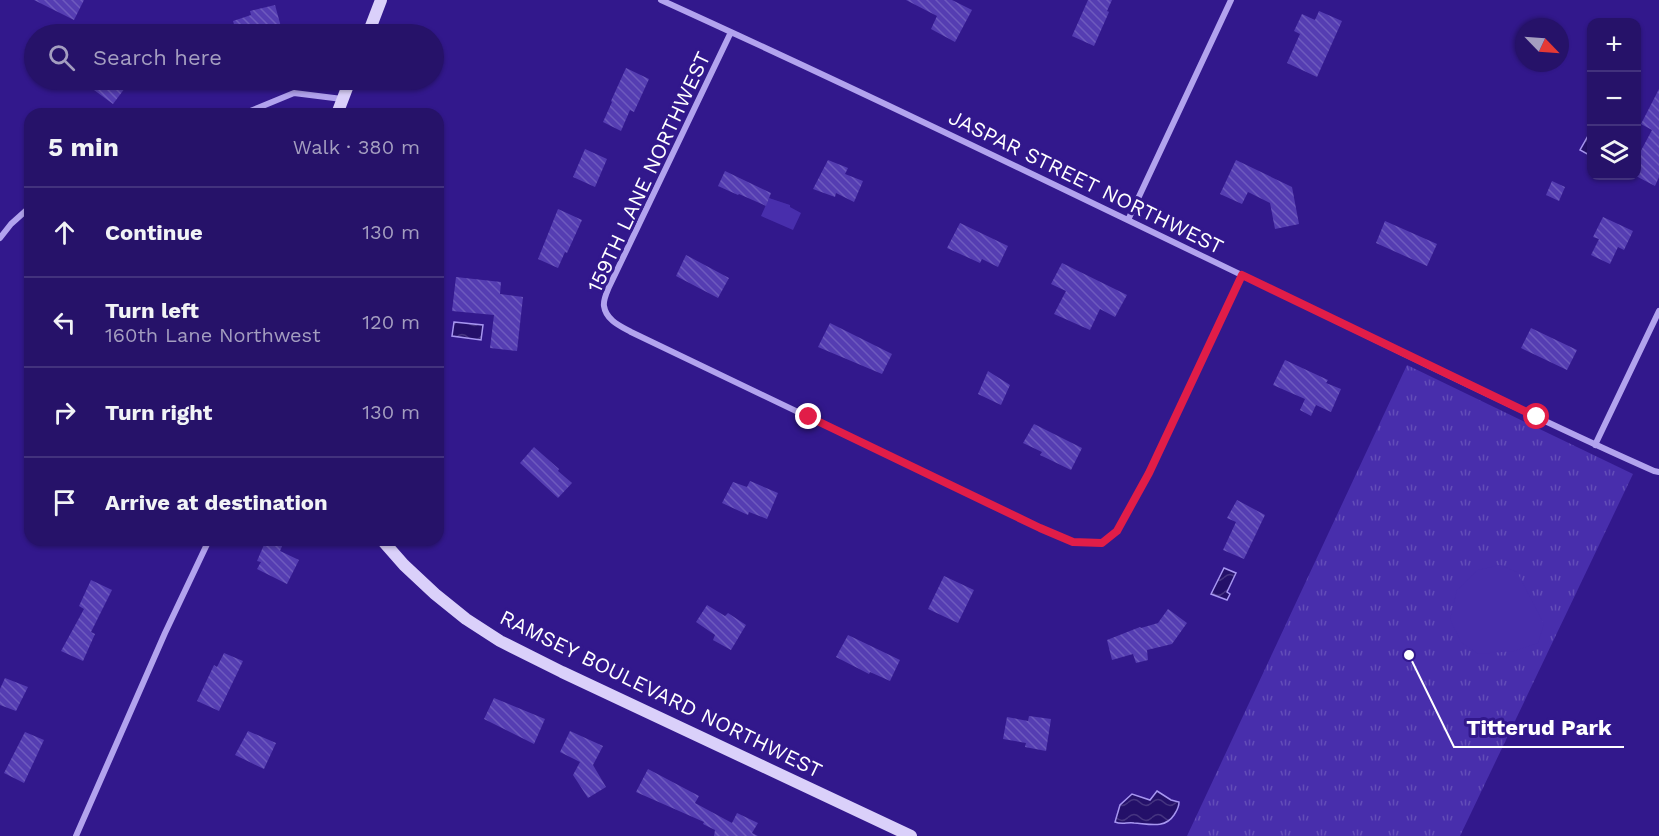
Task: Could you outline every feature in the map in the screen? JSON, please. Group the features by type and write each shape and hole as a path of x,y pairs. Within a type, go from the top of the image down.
{"street":[{"path":"372,24 381,0"},
{"name":"JASPAR STREET NORTHWEST","path":"661,0 1128,220 1595,445 1659,472"},
{"path":"1128,220 1231,0"},
{"name":"159TH LANE NORTHWEST","path":"731,32 609,287 604,304 608,315 615,324 1040,528 1073,542 1102,543 1117,531 1149,473 1242,275"},
{"path":"339,108 346,90"},
{"path":"258,108 294,93 343,99"},
{"path":"0,238 24,212"},
{"path":"1595,445 1659,311"},
{"path":"76,836 165,633 206,546"},
{"name":"RAMSEY BOULEVARD NORTHWEST","path":"387,546 435,594 466,619 500,640 562,672 911,836"}],"green space":[{"path":"769,198 790,205 801,213 793,230 761,216"},
{"path":"1407,365 1633,474 1460,836 1187,836"},
{"path":"1500,565 1517,572 1544,624 1538,643 1514,651 1478,654 1461,642 1450,619 1457,590 1478,570"}],"water":[{"path":"1587,138 1587,154 1580,150"},
{"path":"454,322 483,325 481,340 452,336"},
{"path":"1224,568 1236,573 1227,592 1230,594 1227,600 1211,594"},
{"path":"1157,791 1179,802 1178,809 1166,822 1156,825 1115,822 1120,805 1132,794 1150,800"}],"building":[{"path":"34,0 84,0 74,20"},
{"path":"906,0 952,0 972,10 955,42 931,29 937,16"},
{"path":"1088,0 1112,0 1094,46 1072,36"},
{"path":"275,5 280,24 234,24 233,21 251,15 250,11"},
{"path":"1319,11 1342,21 1317,77 1287,63 1300,34 1294,31 1302,14 1315,20"},
{"path":"626,68 649,79 634,112 630,110 621,131 603,122"},
{"path":"1659,89 1659,177 1655,186 1641,179 1641,151 1652,130 1641,124"},
{"path":"94,90 124,90 113,104"},
{"path":"585,149 607,159 595,187 573,177"},
{"path":"828,160 848,168 845,174 863,181 854,202 836,193 835,197 813,189"},
{"path":"1236,160 1292,187 1299,224 1275,229 1270,203 1248,192 1242,204 1220,194"},
{"path":"725,171 771,193 766,206 718,186"},
{"path":"1552,181 1565,187 1559,201 1546,195"},
{"path":"558,209 582,220 558,268 538,259"},
{"path":"1603,217 1633,231 1624,250 1618,247 1610,264 1591,255 1599,239 1593,237"},
{"path":"1385,221 1437,244 1427,266 1376,243"},
{"path":"960,223 1008,246 998,267 982,259 980,263 947,248"},
{"path":"686,255 729,278 718,298 676,276"},
{"path":"1062,263 1127,295 1115,317 1100,309 1090,330 1054,314 1066,291 1051,284"},
{"path":"456,277 501,282 500,294 523,297 517,351 490,348 494,315 452,311"},
{"path":"830,323 892,354 882,374 818,347"},
{"path":"1531,328 1577,350 1567,370 1521,348"},
{"path":"1285,360 1328,380 1326,383 1341,389 1331,412 1316,405 1311,416 1300,410 1305,399 1273,385"},
{"path":"988,371 1010,385 1001,405 978,394"},
{"path":"1034,424 1082,448 1071,470 1040,455 1042,452 1023,443"},
{"path":"534,447 572,483 558,498 520,463"},
{"path":"750,481 778,493 767,519 749,512 748,515 722,503 733,482 747,487"},
{"path":"1237,500 1265,515 1244,559 1223,550 1236,522 1227,518"},
{"path":"263,546 282,546 280,551 299,560 287,584 257,569 261,562 257,561"},
{"path":"944,576 974,590 958,623 928,609"},
{"path":"91,580 112,590 91,632 95,634 83,661 61,651 84,609 79,606"},
{"path":"707,605 725,616 728,613 746,625 731,650 713,640 715,635 696,622"},
{"path":"1168,609 1187,623 1172,644 1147,650 1148,660 1136,663 1133,654 1112,660 1107,640 1140,627 1158,623"},
{"path":"848,635 900,660 890,681 870,672 869,674 836,657"},
{"path":"224,653 243,661 219,711 197,701 214,665 217,667"},
{"path":"5,678 28,687 16,711 0,705 0,689"},
{"path":"494,698 545,719 534,744 484,719"},
{"path":"1029,716 1051,719 1046,751 1025,747 1026,743 1003,739 1007,717 1028,721"},
{"path":"248,731 276,743 264,769 235,755"},
{"path":"570,731 603,746 593,765 606,787 588,798 573,775 580,762 560,752"},
{"path":"25,732 44,740 24,783 4,773"},
{"path":"648,769 699,796 695,803 732,823 737,813 758,823 752,833 758,836 714,836 715,830 703,824 704,822 636,792"}],"place":[{"name":"Titterud Park","path":"1409,655"}],"route":[{"path":"809,417 1040,528 1073,542 1102,543 1117,531 1149,473 1242,275 1537,417"}]}
